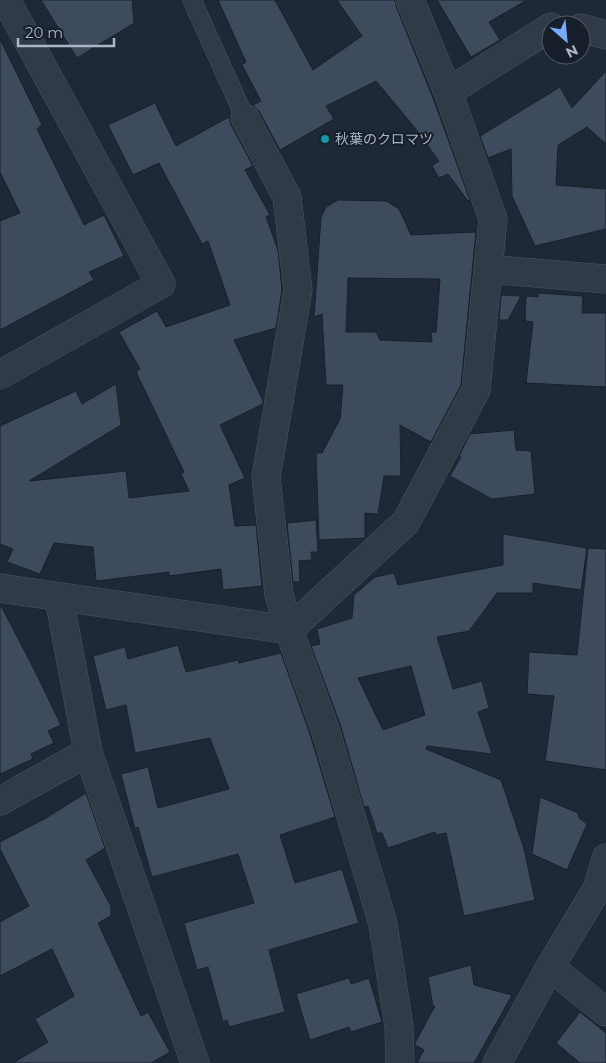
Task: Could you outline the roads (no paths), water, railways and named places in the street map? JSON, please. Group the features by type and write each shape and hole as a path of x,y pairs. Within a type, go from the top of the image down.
{"street":[{"path":"0,375 161,284 6,0"},
{"path":"289,630 406,522 476,390 493,219 448,92 410,0"},
{"path":"591,30 606,34"},
{"path":"448,92 541,34"},
{"path":"245,118 287,197 298,290 266,477 279,594 289,630 325,729 383,924 398,1027 400,1063"},
{"path":"488,269 606,279"},
{"path":"0,588 289,630"},
{"path":"59,598 88,752 194,1063"},
{"path":"0,800 88,752"},
{"path":"497,1063 550,967 597,889 606,858"},
{"path":"550,967 606,1012"}],"lane":[{"path":"192,0 245,118"}],"place":[{"name":"秋葉のクロマツ","path":"325,139"}]}
